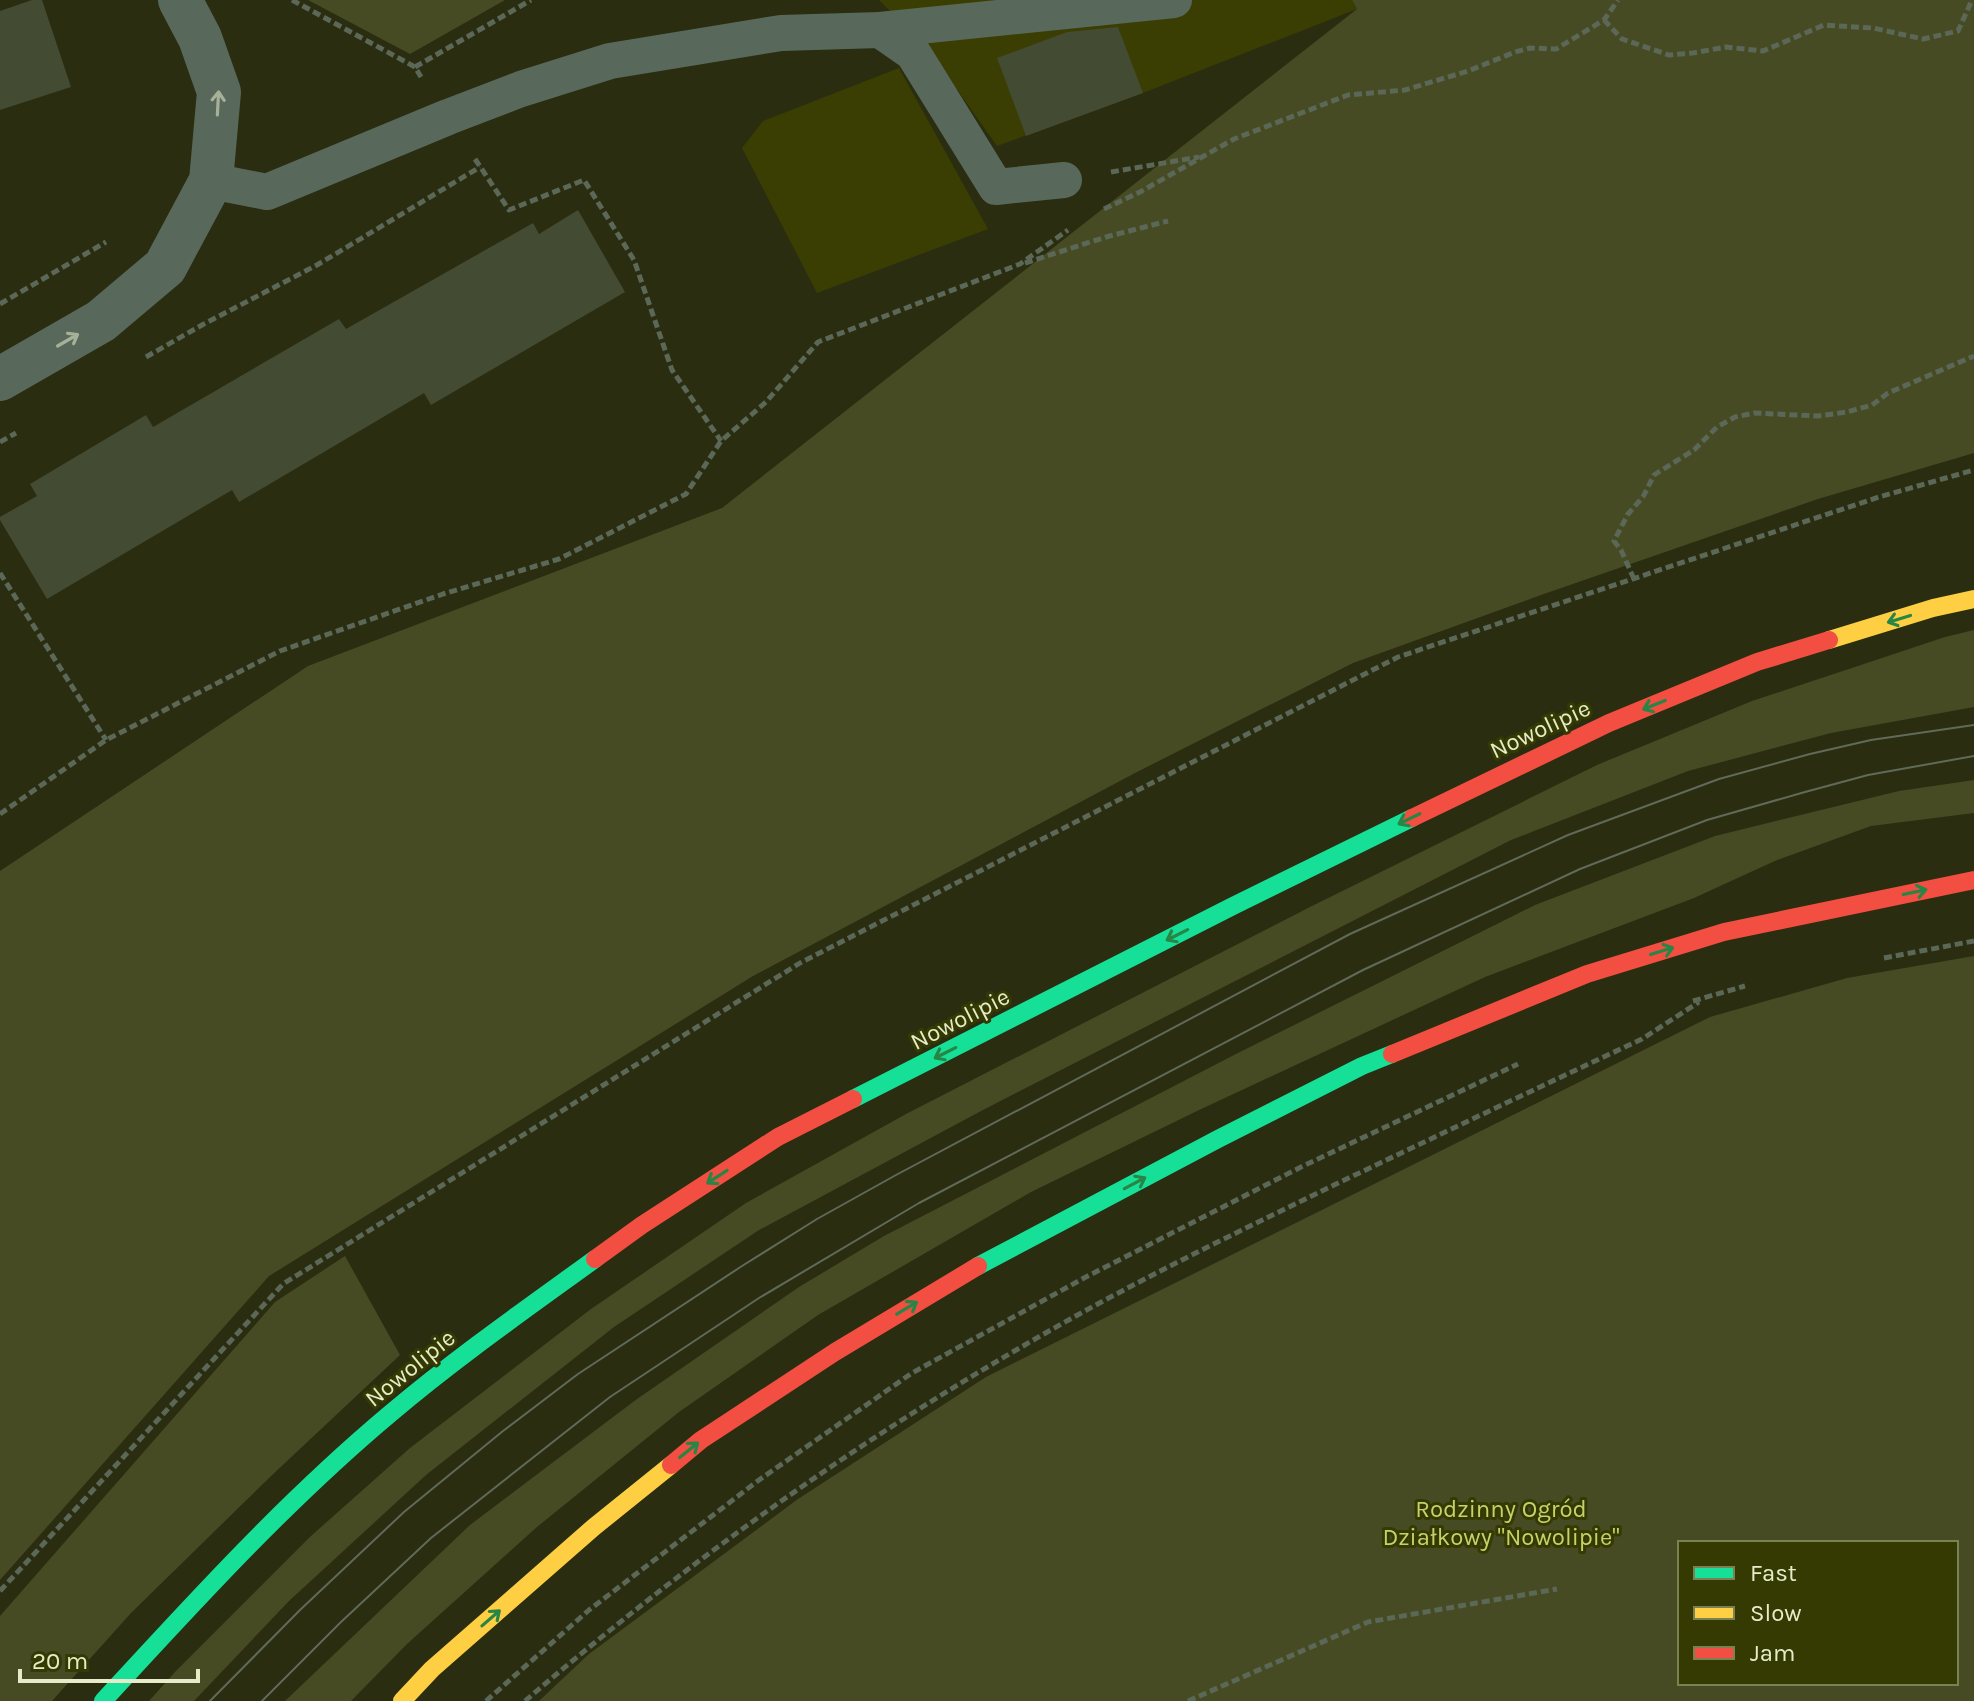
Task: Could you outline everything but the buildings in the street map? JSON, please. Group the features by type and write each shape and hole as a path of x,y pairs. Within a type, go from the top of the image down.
{"main road":[{"name":"Nowolipie","path":"103,1701 212,1582 278,1516 389,1414 458,1358 642,1225 778,1137 1233,906 1609,723 1757,662 1933,608 1974,599"},
{"path":"402,1701 432,1669 594,1527 701,1440 835,1352 965,1273 1204,1146 1362,1066 1587,974 1724,932 1974,880"}],"street":[{"path":"0,379 101,321 165,267 211,181 219,92 200,38 180,0"}],"lane":[{"path":"211,181 267,192 521,89 610,61 781,33 880,30 1174,0"},
{"path":"880,30 913,53 996,187 1064,180"}],"path":[{"path":"292,0 415,67 531,0"},
{"path":"1094,214 1234,139 1348,95 1405,90 1530,48 1556,49 1604,20 1618,0"},
{"path":"1604,20 1622,39 1669,55 1726,47 1763,51 1824,25 1873,28 1923,39 1958,31 1972,0"},
{"path":"1064,180 1204,156"},
{"path":"134,364 317,265 480,167"},
{"path":"509,210 584,180 634,260 672,370 721,441"},
{"path":"0,814 106,740 280,651 443,594 559,559 686,494 721,441 766,402 818,342 1020,264 1168,221"},
{"path":"0,304 112,239"},
{"path":"1020,264 1048,245"},
{"path":"1634,579 1614,541 1618,531 1643,497 1654,475 1694,450 1717,427 1735,417 1754,413 1818,416 1847,412 1872,405 1888,393 1974,356"},
{"path":"0,442 27,427"},
{"path":"0,1591 283,1284 814,955 1398,657 1879,497 1974,470"},
{"path":"0,573 106,740"},
{"path":"525,1701 715,1548 921,1408 1083,1312 1244,1229 1642,1039 1704,999 1689,1002"},
{"path":"486,1701 589,1610 759,1480 912,1373 1084,1278 1288,1173 1529,1059"},
{"path":"1188,1701 1368,1622 1557,1589"}],"shaded area":[{"path":"879,0 1352,0 1357,9 997,146 929,50"},
{"path":"899,68 988,229 817,293 742,148 763,121"}],"green space":[{"path":"308,0 505,0 410,54"},
{"path":"1352,0 1974,0 1974,453 1818,499 1353,663 1135,773 753,976 269,1276 0,1580 0,871 308,666 722,508 1357,9"},
{"path":"1974,630 1974,707 1831,733 1688,771 1511,840 981,1111 759,1230 614,1327 426,1475 289,1601 194,1701 149,1701 311,1536 410,1448 591,1309 746,1203 906,1114 1312,906 1597,765 1752,701"},
{"path":"1974,780 1974,813 1871,826 1777,860 1694,898 1485,977 1031,1192 818,1315 679,1412 537,1527 407,1644 351,1701 285,1701 470,1525 637,1399 799,1287 884,1236 1234,1055 1535,905 1715,836 1899,791"},
{"name":"Rodzinny Ogród Działkowy \"Nowolipie\"","path":"1974,956 1974,1701 539,1701 589,1654 798,1499 986,1377 1710,1017 1847,978"},
{"path":"345,1256 400,1355 131,1613 52,1701 0,1701 0,1616 275,1302"}],"tram line":[{"path":"210,1701 404,1512 503,1431 578,1374 742,1266 896,1175 1350,934 1568,835 1719,779 1810,754 1871,740 1974,725"},
{"path":"262,1701 431,1538 610,1397 759,1298 919,1203 1363,970 1580,869 1707,820 1868,775 1974,756"}],"traffic: fast":[{"path":"853,1099 1412,818"},
{"path":"978,1266 1218,1139 1392,1054"},
{"path":"103,1701 242,1552 353,1446 441,1373 595,1259"}],"traffic: slow":[{"path":"1829,640 1933,608 1974,599"},
{"path":"402,1701 432,1669 594,1527 671,1465"}],"traffic: jam":[{"path":"1412,818 1609,723 1757,662 1829,640"},
{"path":"1392,1054 1587,974 1724,932 1974,880"},
{"path":"595,1259 778,1137 853,1099"},
{"path":"671,1465 701,1440 835,1352 978,1266"}]}
